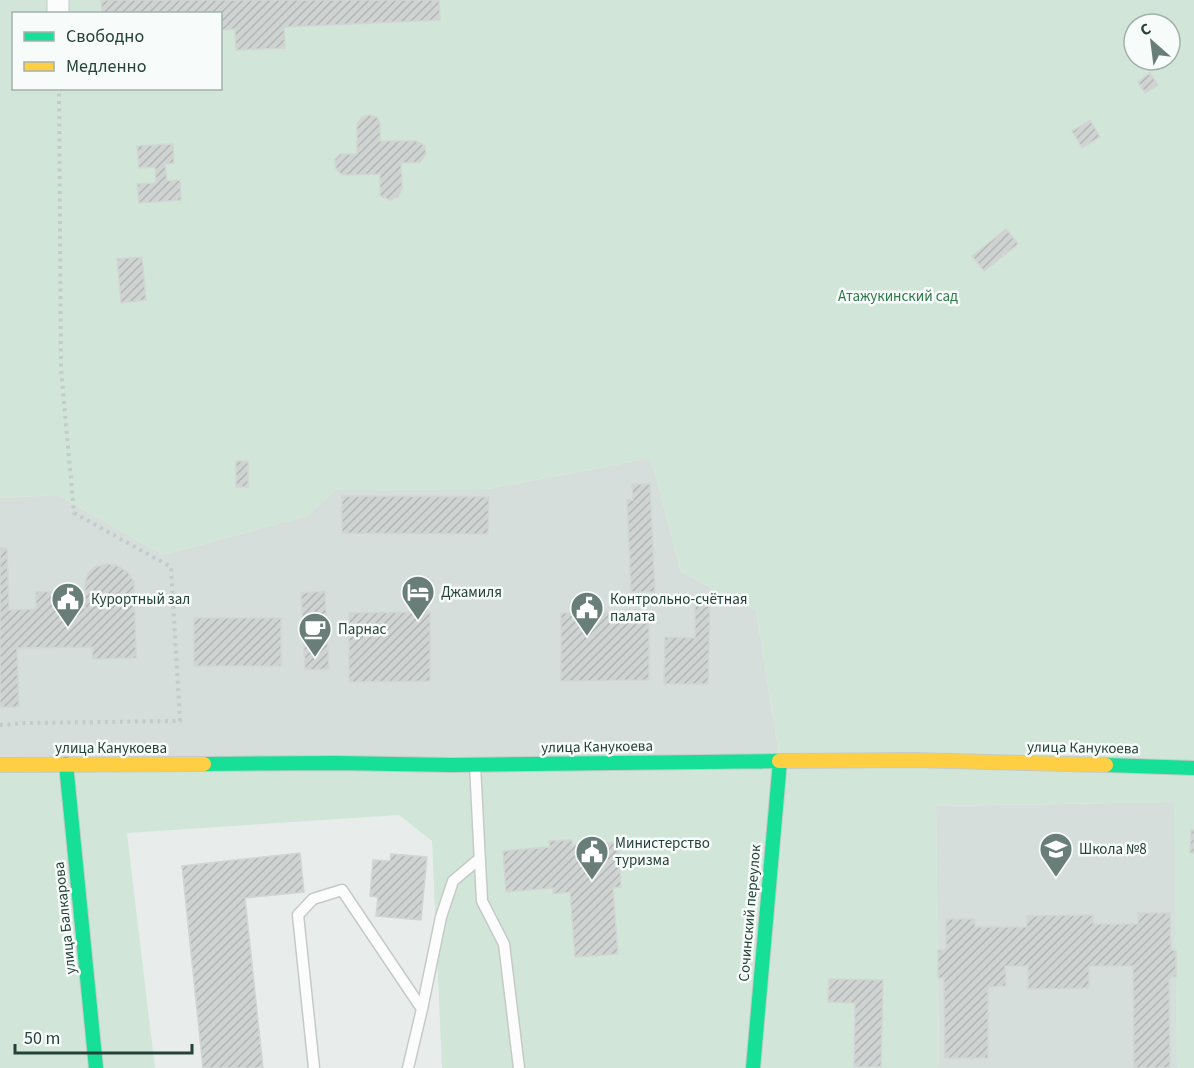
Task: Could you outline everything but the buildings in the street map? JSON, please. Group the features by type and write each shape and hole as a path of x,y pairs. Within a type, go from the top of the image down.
{"street":[{"name":"улица Канукоева","path":"0,765 338,763 475,765 913,760 1194,768"},
{"name":"Сочинский переулок","path":"753,1068 780,761"},
{"name":"улица Балкарова","path":"66,764 96,1068"}],"lane":[{"path":"475,765 482,901 504,944 519,1068"},
{"path":"408,1068 441,918 453,881 479,859"},
{"path":"314,1068 298,915 313,899 342,890 422,1008"}],"path":[{"path":"0,725 180,722 171,567 74,513 61,369 59,90"}],"shaded area":[{"path":"651,458 681,572 756,611 780,761 0,765 0,498 58,495 163,555 307,516 336,490 488,489"},
{"name":"Школа №8","path":"1175,802 1177,1068 939,1068 936,806"}],"green space":[{"name":"Атажукинский сад","path":"0,0 1194,0 1194,1068 1177,1068 1174,802 936,806 939,1068 442,1068 432,841 399,815 127,833 155,1068 0,1068 0,765 780,761 756,611 681,572 651,458 488,489 336,490 307,516 163,555 58,495 0,498"}],"traffic: fast":[{"path":"204,764 452,765 779,761"},
{"path":"753,1068 780,761"},
{"path":"66,764 96,1068"},
{"path":"1106,765 1194,768"}],"traffic: slow":[{"path":"779,761 913,760 1106,765"},
{"path":"0,765 204,764"}],"place":[{"name":"Джамиля","path":"418,621"},
{"name":"Курортный зал","path":"68,628"},
{"name":"Контрольно-счётная палата","path":"587,637"},
{"name":"Парнас","path":"315,658"},
{"name":"Школа №8","path":"1056,878"},
{"name":"Министерство туризма","path":"592,881"}]}
